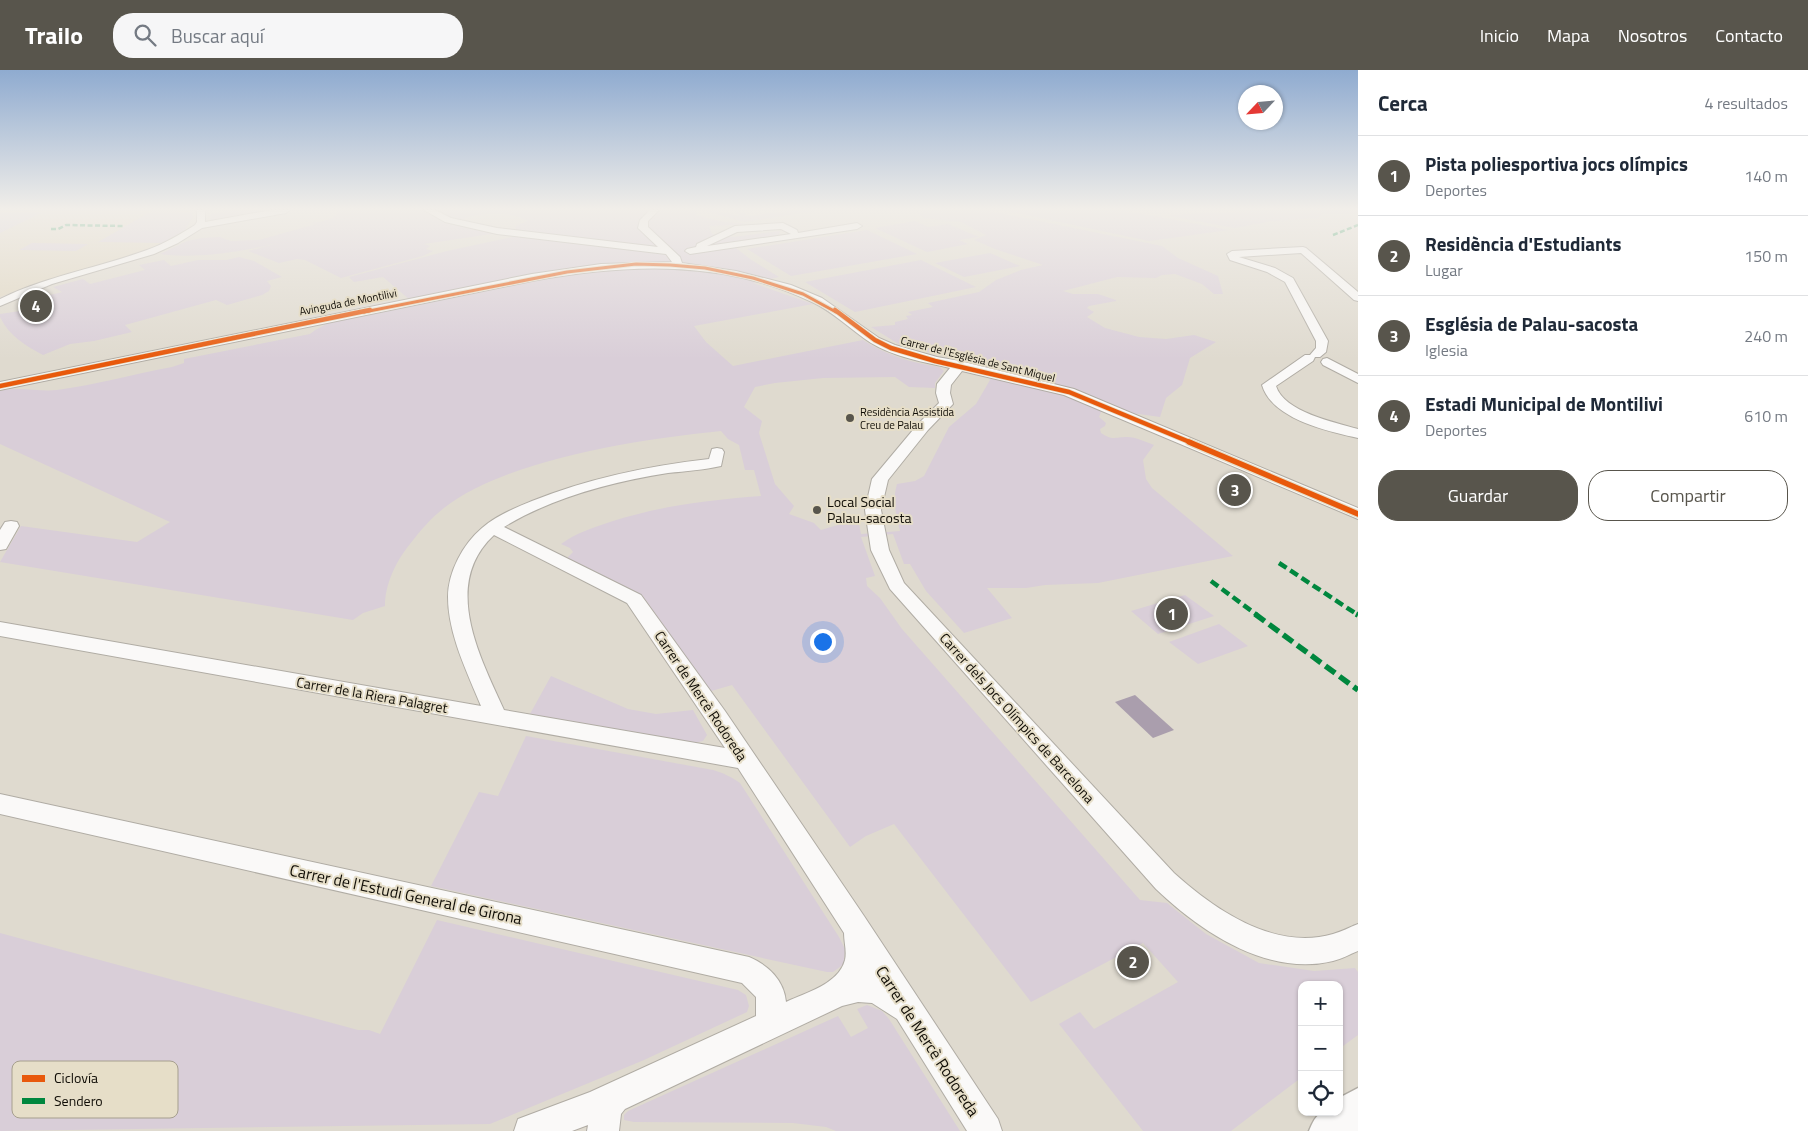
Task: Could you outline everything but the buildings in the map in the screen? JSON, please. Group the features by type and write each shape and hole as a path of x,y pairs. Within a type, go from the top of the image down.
{"street":[{"path":"0,303 59,280 128,260"},
{"name":"Avinguda de Montilivi","path":"0,386 282,327 566,272 664,260"},
{"name":"Carrer de l'Església de Sant Miquel","path":"680,260 746,276 802,294 832,308 888,347 1038,382 1069,392 1310,492 1358,514"},
{"path":"1238,260 1272,270 1289,280 1322,341 1322,348 1317,358 1276,379 1269,385 1269,392 1274,399 1291,411 1358,434"},
{"path":"1314,260 1358,298"},
{"path":"1317,358 1358,379"},
{"name":"Carrer dels Jocs Olímpics de Barcelona","path":"960,365 944,384 943,393 946,404 923,426 880,480 873,510 880,550 896,585 1164,881 1191,905 1234,932 1281,947 1325,950 1343,945 1358,937"},
{"path":"497,718 467,641 460,619 457,598 460,578 467,558 484,535 520,512 543,502 598,483 661,469 716,463 717,452"},
{"path":"0,545 11,526"},
{"name":"Carrer de Mercè Rodoreda","path":"493,528 634,599 717,717 854,925 986,1131"},
{"name":"Carrer de la Riera Palagret","path":"0,629 744,760"},
{"name":"Carrer de l'Estudi General de Girona","path":"0,804 749,971 767,984 772,1003 769,1024"},
{"name":"Carrer de Mercè Rodoreda","path":"839,992 856,972 861,960 854,925"},
{"path":"530,1131 614,1097 839,992 861,986 872,988 885,994 909,1011"},
{"path":"603,1131 606,1110 614,1097"},
{"path":"1329,1131 1358,1107"}],"shaded area":[{"path":"0,260 118,260 34,284 0,297"},
{"path":"164,260 171,266 198,260 254,261 282,277 267,281 271,286 269,291 262,295 227,305 216,300 125,325 132,332 94,341 70,344 43,355 13,335 0,317 0,314 20,311 33,300 62,292 53,287 83,279 90,284 145,270 139,265"},
{"path":"270,260 295,260 279,263"},
{"path":"301,260 410,260 341,278"},
{"path":"415,260 751,260 779,277 753,283 813,304 694,326 706,342 733,366 863,340 890,354 909,361 939,367 944,371 935,383 935,388 909,387 895,377 823,378 775,383 755,387 744,407 762,421 759,433 775,484 794,506 789,514 814,523 821,530 858,519 861,534 900,531 895,502 897,484 915,481 924,476 949,427 976,404 990,380 985,366 902,346 871,327 895,325 895,322 908,319 906,316 912,315 908,312 933,307 928,303 979,292 996,280 1021,270 1043,265 1027,260 1181,260 1218,276 1223,294 1214,294 1202,284 1175,274 1162,275 1156,278 1117,277 1063,291 1073,294 1098,294 1116,300 1087,308 1094,312 1087,317 1105,328 1139,337 1166,339 1194,335 1216,342 1190,358 1182,385 1166,398 1160,417 1101,412 1099,417 1106,423 1100,429 1101,433 1108,437 1134,438 1154,445 1143,460 1146,479 1152,488 1233,556 1098,583 1045,585 1026,588 987,588 1012,618 964,633 926,591 910,564 904,564 893,534 861,537 875,576 866,578 867,586 880,598 902,629 1140,900 1167,903 1206,934 1259,963 1314,971 1355,968 1358,972 1358,1035 1343,1046 1343,981 1298,981 1298,1080 1231,1131 1143,1131 1059,1024 1080,1012 1094,1029 1178,982 1143,943 1031,1002 894,824 866,836 850,847 732,685 708,692 642,595 567,558 573,552 570,548 561,544 578,534 628,516 684,504 761,496 754,470 745,470 739,445 728,439 721,431 615,446 576,454 502,476 470,491 435,516 405,551 389,581 385,606 363,613 353,620 0,562 21,526 137,542 170,522 0,444 0,391 14,389 57,390 172,367 184,363 184,359 310,334 344,317 410,300 383,277 354,282 349,277"},
{"path":"764,260 885,260 791,276"},
{"path":"921,260 976,287 855,312 805,282"},
{"path":"954,260 1005,260 1020,266 964,277 935,263"},
{"path":"1185,595 1214,616 1158,634 1131,611"},
{"path":"1219,624 1248,646 1198,664 1169,642"},
{"path":"551,676 628,709 656,714 693,710 707,735 703,741 694,743 530,714"},
{"path":"1135,695 1174,730 1153,738 1115,702"},
{"path":"526,736 713,770 721,772 740,783 839,937 845,949 844,964 833,972 827,972 431,886 479,792 498,796"},
{"path":"437,920 738,990 746,995 749,1006 747,1012 644,1060 490,1124 0,1131 0,933 358,1030 369,1030 380,1034"},
{"path":"867,1005 882,1011 889,1019 960,1131 836,1131 826,1127 793,1123 634,1122 624,1120 624,1115 628,1111 838,1016 851,1037 868,1028 857,1009"}],"marked path":[{"path":"1279,563 1358,615"},
{"path":"1211,581 1358,690"}],"cycle path":[{"path":"0,386 215,341 567,272 636,264 705,268 770,282 818,300 875,340 891,348 935,361 1025,380 1069,392 1317,495 1358,514"}],"place":[{"name":"Estadi Municipal de Montilivi","path":"36,306"},
{"name":"Residència Assistida Creu de Palau","path":"850,418"},
{"name":"Església de Palau-sacosta","path":"1235,490"},
{"name":"Local Social Palau-sacosta","path":"817,510"},
{"name":"Pista poliesportiva jocs olímpics","path":"1172,614"},
{"name":"Residència d'Estudiants","path":"1133,962"}]}
